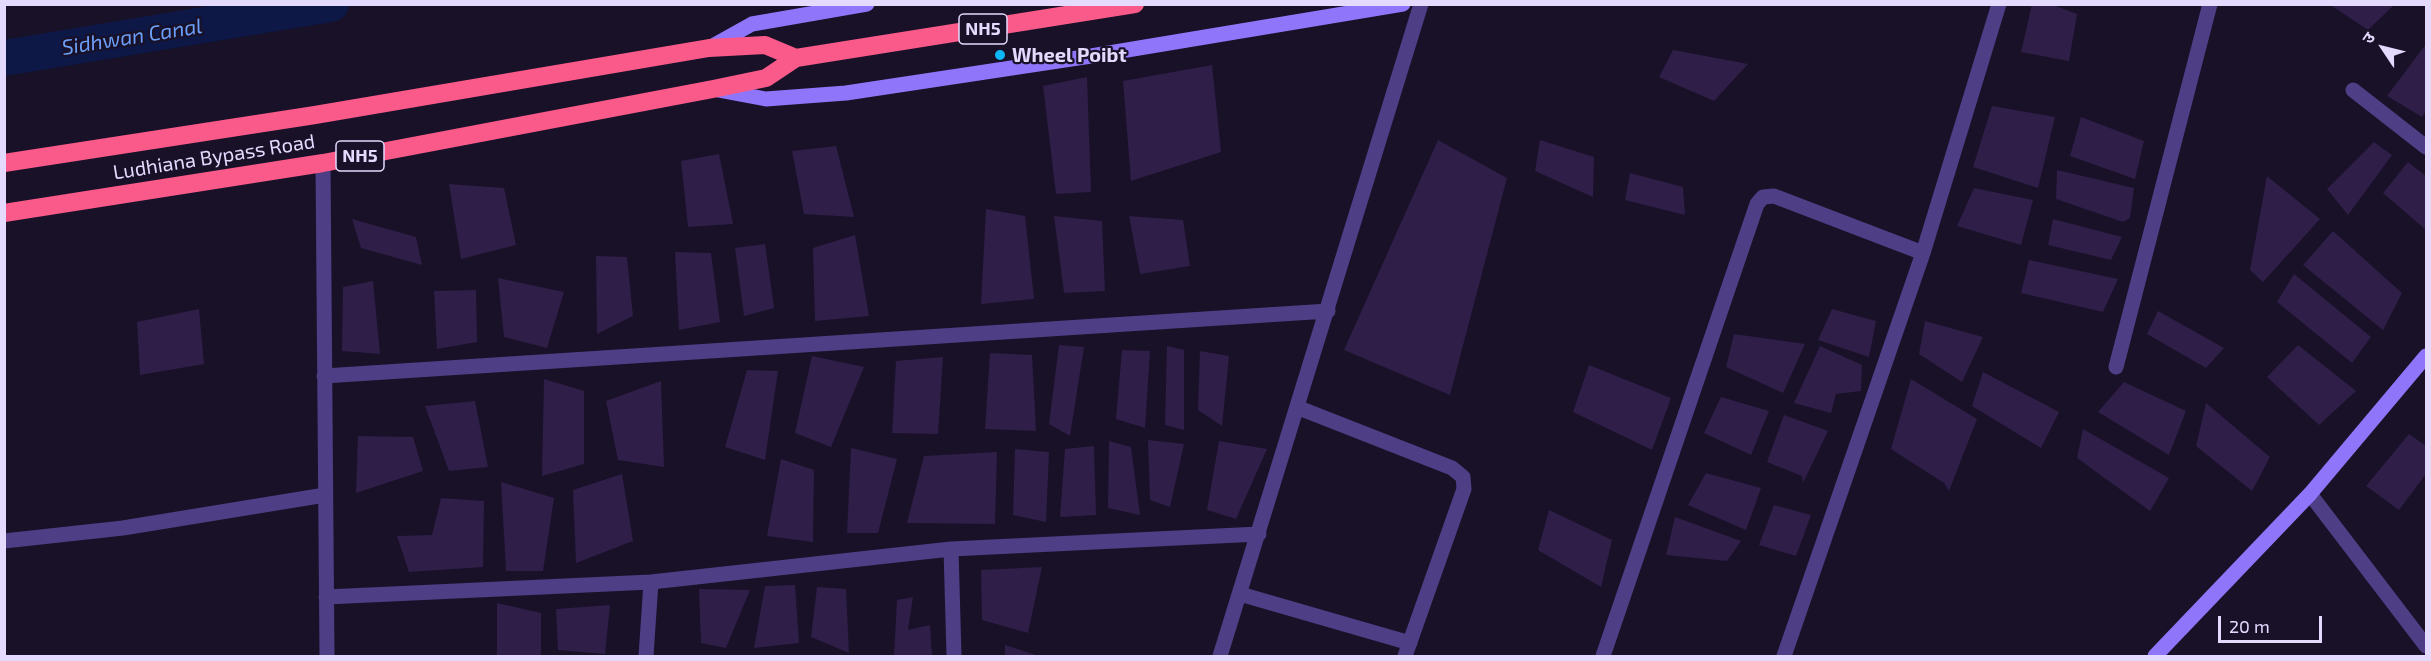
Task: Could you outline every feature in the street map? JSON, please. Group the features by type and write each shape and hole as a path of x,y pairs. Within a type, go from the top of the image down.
{"highway":[{"name":"NH5","path":"713,89 765,78 796,58 1135,4"},
{"name":"NH5","path":"709,48 765,45 796,58"},
{"name":"Ludhiana Bypass Road","path":"4,163 315,115 709,48"},
{"name":"Ludhiana Bypass Road","path":"4,213 323,163 713,89"}],"street":[{"path":"709,48 752,24 867,4"},
{"path":"713,89 766,99 846,93 1091,56 1403,4"},
{"path":"1220,657 1299,408 1421,4"},
{"path":"1784,657 1923,253 1999,4"},
{"path":"2116,367 2210,4"},
{"path":"2353,90 2427,147"},
{"path":"323,163 327,657"},
{"path":"1603,657 1757,204 1763,197 1774,196 1923,253"},
{"path":"324,376 1328,311"},
{"path":"2155,657 2310,494 2427,356"},
{"path":"1240,594 1408,650 1464,489 1463,477 1452,468 1299,408"},
{"path":"2310,494 2427,646"},
{"path":"4,542 123,528 325,495"},
{"path":"326,597 651,582 951,549 1258,534"},
{"path":"951,549 954,657"},
{"path":"646,657 651,582"}],"building":[{"path":"2032,4 2050,4 2077,14 2069,61 2021,52"},
{"path":"2329,4 2395,4 2368,30"},
{"path":"2426,44 2426,111 2422,117 2387,96"},
{"path":"1673,50 1748,64 1714,101 1659,77"},
{"path":"1212,65 1221,152 1131,181 1123,81"},
{"path":"1087,77 1091,192 1056,194 1043,86"},
{"path":"1992,106 2055,117 2038,188 1973,167"},
{"path":"2081,117 2144,141 2135,179 2070,156"},
{"path":"1438,140 1507,178 1450,395 1344,350"},
{"path":"1540,140 1594,157 1593,197 1535,171"},
{"path":"2374,142 2392,155 2348,215 2327,189"},
{"path":"836,146 854,217 804,214 792,151"},
{"path":"719,154 733,224 688,227 681,161"},
{"path":"2408,162 2426,176 2426,230 2383,193"},
{"path":"2057,170 2134,188 2130,218 2123,222 2056,199"},
{"path":"1630,173 1683,187 1685,215 1625,200"},
{"path":"2267,176 2320,219 2263,282 2250,270"},
{"path":"449,184 504,188 516,245 461,259"},
{"path":"1974,188 2033,200 2021,245 1957,226"},
{"path":"986,209 1025,216 1034,299 981,304"},
{"path":"1054,216 1102,221 1105,291 1064,293"},
{"path":"1129,216 1183,220 1190,266 1140,274"},
{"path":"352,219 416,237 422,265 361,248"},
{"path":"2053,219 2122,237 2111,260 2048,245"},
{"path":"2333,231 2402,293 2383,330 2303,265"},
{"path":"855,235 869,316 815,321 813,248"},
{"path":"765,244 774,308 744,316 735,248"},
{"path":"675,252 711,253 720,322 679,330"},
{"path":"596,256 627,257 633,316 597,334"},
{"path":"2029,260 2118,279 2103,312 2021,293"},
{"path":"2294,274 2371,337 2352,363 2277,302"},
{"path":"498,278 564,292 547,348 504,337"},
{"path":"373,281 380,354 342,351 343,287"},
{"path":"476,290 477,342 437,349 434,291"},
{"path":"199,309 204,364 140,375 137,322"},
{"path":"1832,309 1876,321 1869,357 1818,340"},
{"path":"2158,311 2224,348 2206,368 2147,334"},
{"path":"1925,321 1983,337 1962,382 1919,354"},
{"path":"1734,334 1805,344 1783,393 1726,367"},
{"path":"1059,345 1084,347 1070,436 1049,424"},
{"path":"2298,345 2356,391 2319,425 2267,377"},
{"path":"1167,346 1184,350 1184,430 1165,425"},
{"path":"1820,346 1862,365 1861,391 1836,394 1831,413 1794,403"},
{"path":"1122,350 1150,351 1145,428 1116,419"},
{"path":"1200,351 1229,356 1222,426 1198,410"},
{"path":"990,353 1032,355 1036,431 985,429"},
{"path":"812,356 864,367 831,447 795,433"},
{"path":"943,357 938,434 892,433 896,361"},
{"path":"1589,365 1671,398 1652,450 1573,412"},
{"path":"747,370 778,371 765,460 725,447"},
{"path":"1983,372 2059,412 2041,448 1972,406"},
{"path":"544,379 584,391 584,464 542,476"},
{"path":"1911,379 1977,419 1949,491 1944,483 1891,449"},
{"path":"661,381 664,467 618,460 606,401"},
{"path":"2124,382 2186,411 2169,455 2098,412"},
{"path":"1721,397 1769,411 1751,455 1704,433"},
{"path":"475,401 488,467 449,471 425,406"},
{"path":"2206,403 2270,457 2252,491 2196,446"},
{"path":"1784,415 1828,431 1803,483 1802,476 1767,462"},
{"path":"2083,429 2169,478 2150,511 2077,458"},
{"path":"2409,434 2426,446 2426,474 2399,510 2366,486"},
{"path":"358,436 413,437 423,471 356,493"},
{"path":"1148,440 1184,444 1170,507 1150,500"},
{"path":"1109,441 1131,447 1140,515 1108,508"},
{"path":"1219,441 1267,449 1236,519 1207,510"},
{"path":"1094,446 1096,515 1060,517 1065,449"},
{"path":"851,448 897,459 878,533 847,533"},
{"path":"1015,449 1049,452 1046,522 1013,515"},
{"path":"997,452 995,524 907,523 924,456"},
{"path":"781,459 814,470 813,542 767,536"},
{"path":"1706,473 1761,488 1746,530 1688,505"},
{"path":"622,474 633,541 576,563 573,490"},
{"path":"501,482 554,498 543,571 506,571"},
{"path":"441,498 484,501 483,567 409,572 397,536 432,535"},
{"path":"1774,505 1811,515 1796,556 1759,545"},
{"path":"1549,510 1612,540 1601,587 1538,550"},
{"path":"1675,517 1741,541 1727,561 1666,555"},
{"path":"1042,567 1028,633 982,620 981,570"},
{"path":"795,585 799,643 754,648 765,586"},
{"path":"817,587 846,589 849,653 811,637"},
{"path":"699,589 750,590 726,648 701,643"},
{"path":"913,597 908,630 930,625 932,656 894,656 897,600"},
{"path":"497,603 541,613 541,656 497,656"},
{"path":"610,605 605,654 558,650 556,609"},
{"path":"1005,645 1039,656 1005,656"}],"waterway":[{"name":"Sidhwan Canal","path":"4,58 331,4"}],"place":[{"name":"Wheel Poibt","path":"1000,55"}]}
